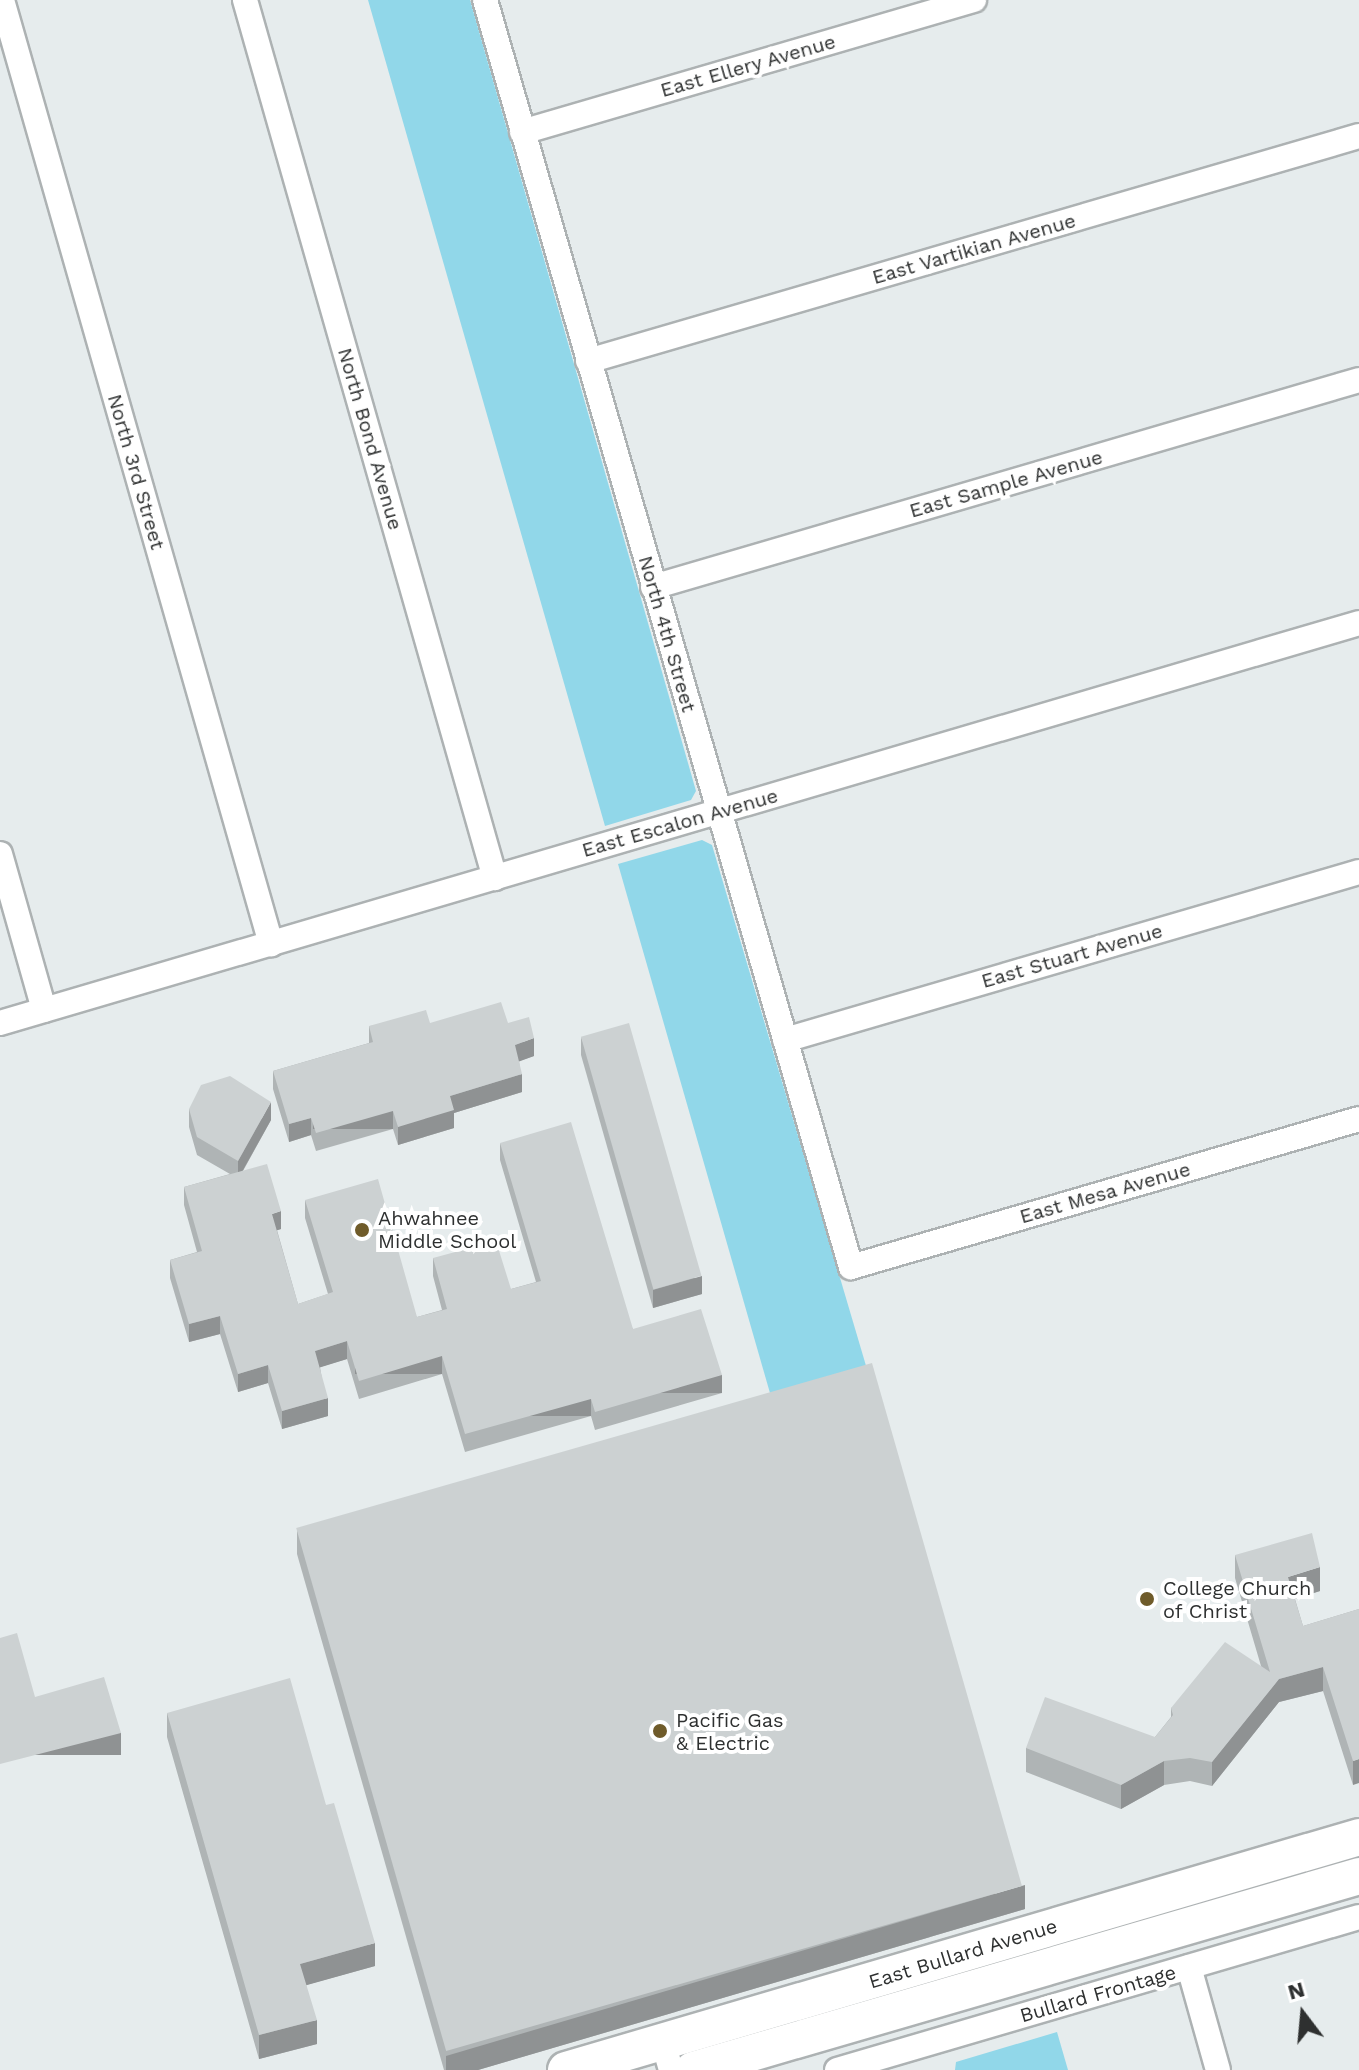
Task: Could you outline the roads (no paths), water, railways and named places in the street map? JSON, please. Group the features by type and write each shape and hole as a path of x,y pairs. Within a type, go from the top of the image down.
{"main road":[{"name":"East Bullard Avenue","path":"566,2070 667,2056 1359,1837"},
{"path":"1099,1952 1168,1914 1274,1882 1287,1868 1287,1858"},
{"name":"East Bullard Avenue","path":"693,2070 1359,1876"}],"street":[{"name":"North 3rd Street","path":"2,0 271,944"},
{"name":"North Bond Avenue","path":"245,0 495,878"},
{"name":"North 4th Street","path":"485,0 851,1267"},
{"name":"East Ellery Avenue","path":"522,132 974,0"},
{"name":"East Vartikian Avenue","path":"588,361 1359,136"},
{"name":"East Sample Avenue","path":"653,587 1359,380"},
{"name":"East Escalon Avenue","path":"0,1023 1359,623"},
{"path":"0,854 44,1010"},
{"name":"East Stuart Avenue","path":"785,1040 1359,872"},
{"name":"East Mesa Avenue","path":"851,1267 1359,1119"},
{"name":"Bullard Frontage","path":"837,2070 1359,1917"},
{"path":"1189,1967 1218,2070"}],"place":[{"name":"Ahwahnee Middle School","path":"362,1230"},
{"name":"College Church of Christ","path":"1147,1599"},
{"name":"Pacific Gas & Electric","path":"660,1731"}]}
